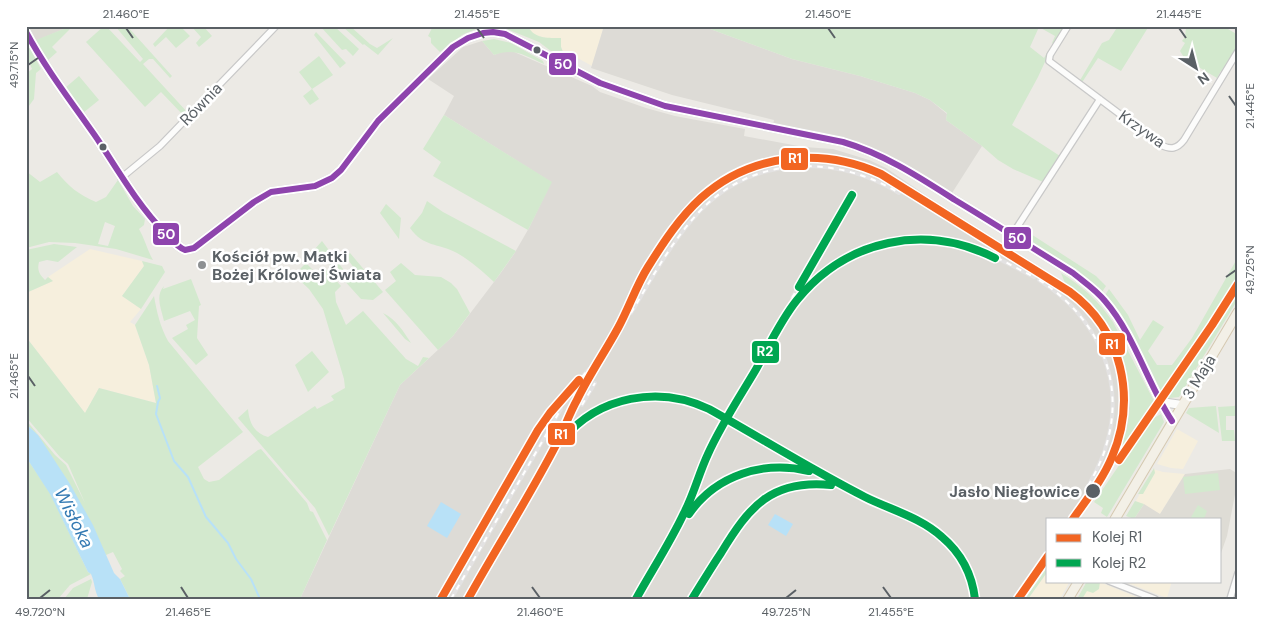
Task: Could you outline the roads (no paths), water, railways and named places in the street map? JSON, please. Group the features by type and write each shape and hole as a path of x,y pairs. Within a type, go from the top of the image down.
{"main road":[{"name":"3 Maja","path":"1116,518 1238,312"},
{"path":"1068,599 1078,582"}],"street":[{"name":"Równia","path":"121,178 160,146 276,26"},
{"name":"Krzywa","path":"1068,26 1050,55 1049,61 1161,145 1169,148 1176,148 1184,140 1238,51"},
{"path":"26,32 47,70 80,114 121,178 145,211 177,245 185,250 191,249 254,202 271,192 315,186 327,182 335,176 378,120 447,52 468,38 493,29 600,83 665,106 860,147 898,165 1073,273 1094,290 1105,301 1125,330 1148,378 1172,421"},
{"path":"1012,235 1100,99"},
{"path":"1162,402 1182,405"},
{"path":"1230,599 1238,573"},
{"path":"1112,582 1155,599"}],"water":[{"name":"Wisłoka","path":"26,424 38,435 70,484 93,525 114,573 120,579 130,599 99,599 91,574 88,572 50,494 26,457"},
{"path":"441,502 461,514 447,538 427,526"},
{"path":"775,514 793,524 786,536 768,525"}],"waterway":[{"path":"157,386 160,398 156,414 174,461 188,477 206,517 228,543 236,559 251,579 260,599"}],"railway":[{"path":"468,599 546,464 571,411 613,337 644,274 672,231 693,205 721,183 742,171 788,159 835,160 858,165 881,174 1070,292 1088,308 1102,326 1113,345 1120,367 1123,389 1123,412 1120,435 1112,457 1094,489 1074,518"},
{"path":"631,313 662,261 699,212 720,193 744,180 769,171 795,167 822,167 874,180 899,193"},
{"path":"792,298 852,195"},
{"path":"636,599 679,524 718,433 781,324 796,302 812,284 830,269 850,257 872,248 894,242 918,240 965,245 992,255 1034,277"},
{"path":"1039,280 1059,295 1091,331 1102,351 1109,374 1112,397 1111,421 1106,446 1098,468 1087,488"},
{"path":"441,599 542,423 589,369"},
{"path":"582,405 595,383"},
{"path":"563,440 578,425 594,414 630,399 670,398 690,402 709,409 845,487 915,519 933,530 949,543 960,557 971,581 975,599"},
{"path":"451,599 561,409"},
{"path":"687,517 698,503 712,491 726,481 742,474 759,469 777,467 812,472"},
{"path":"692,599 740,522 763,499 784,489 807,484 830,485 841,488"},
{"path":"1018,599 1046,559"}],"rail line":[{"name":"R1","path":"468,599 546,464 571,411 613,337 644,274 672,231 693,205 721,183 742,171 788,159 835,160 858,165 881,174 1070,292 1088,308 1102,326 1113,345 1120,367 1123,389 1123,412 1120,435 1112,457 1094,489 1074,518"},
{"name":"R2","path":"799,287 852,195"},
{"name":"R2","path":"636,599 679,524 708,454 724,422 785,317 797,300 817,279 839,263 863,251 888,243 915,240 942,241 968,247 995,258"},
{"name":"R1","path":"1119,460 1238,284"},
{"name":"R1","path":"441,599 538,430 550,413 579,380"},
{"name":"R2","path":"563,439 578,424 594,413 612,404 631,399 650,397 670,398 690,402 709,409 845,487 915,519 933,530 949,543 960,557 971,581 975,599"},
{"name":"R2","path":"689,514 713,489 727,480 742,474 758,469 775,468 809,471"},
{"name":"R2","path":"692,599 731,537 752,510 764,500 777,492 792,487 810,484 831,485"},
{"name":"R1","path":"1018,599 1046,559"}],"place":[{"name":"Kościół pw. Matki Bożej Królowej Świata","path":"202,265"},
{"name":"Jasło Niegłowice","path":"1093,491"}]}
